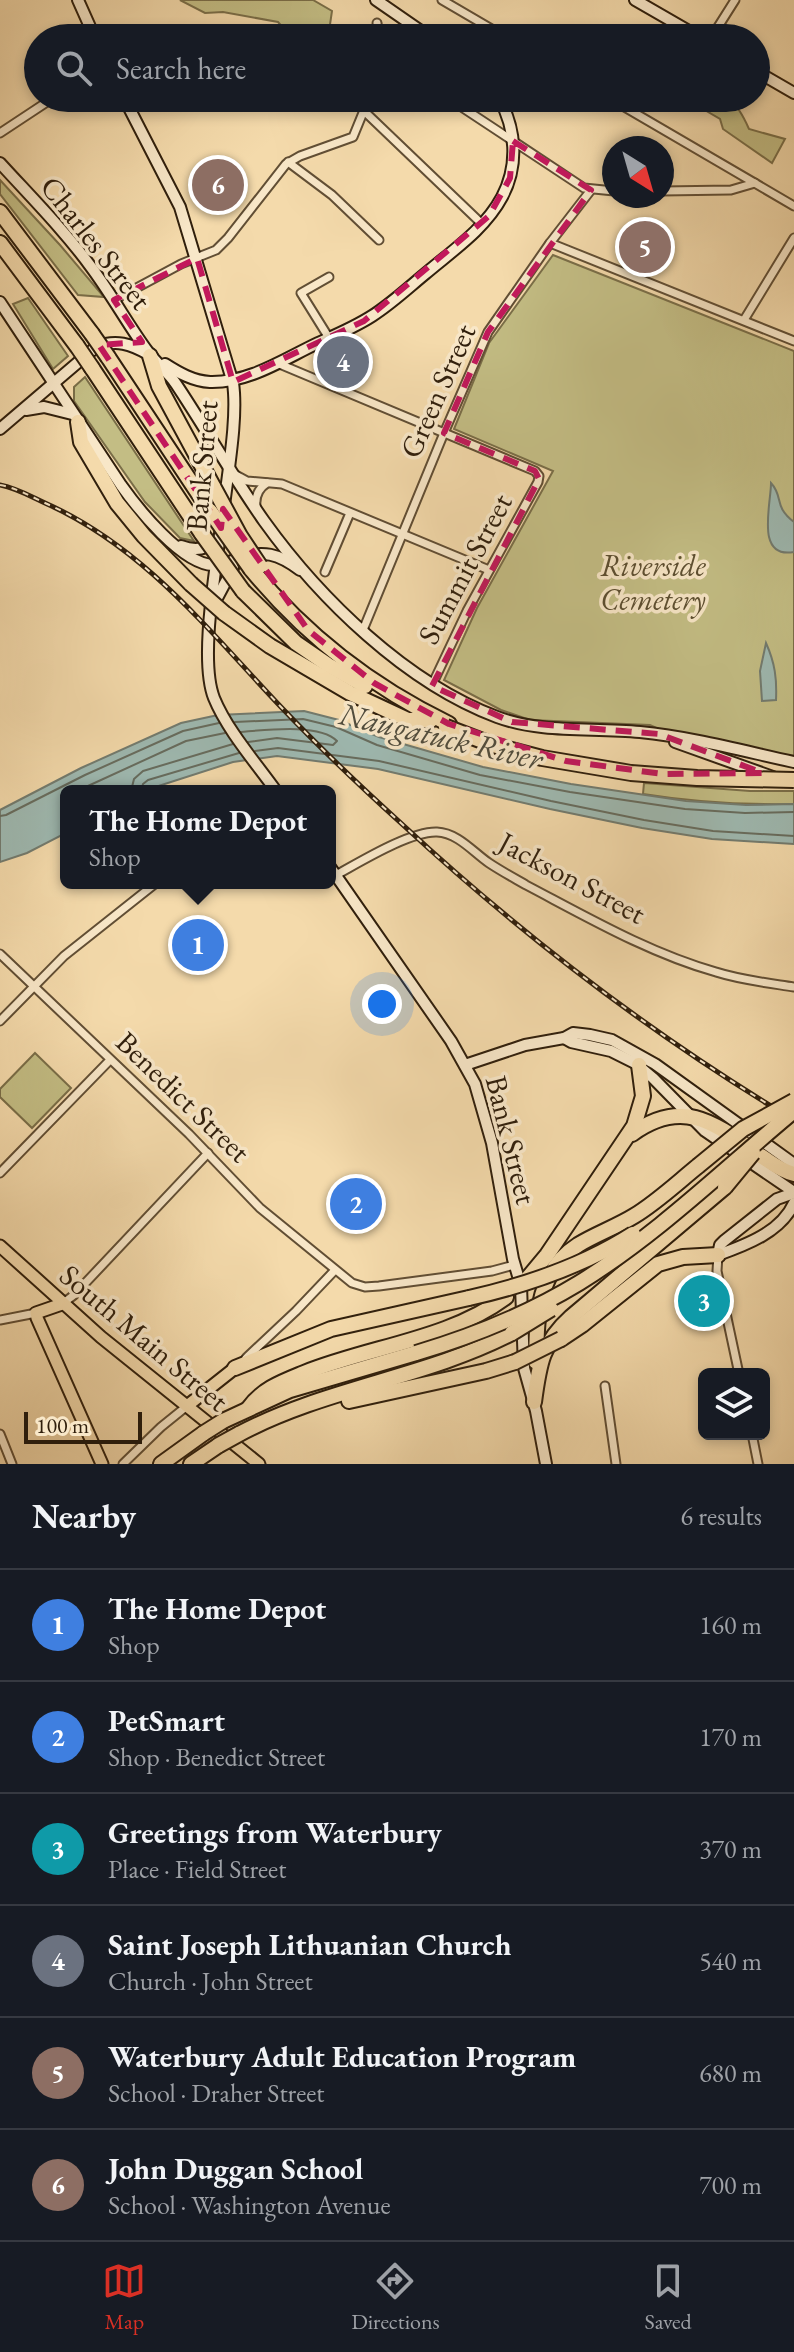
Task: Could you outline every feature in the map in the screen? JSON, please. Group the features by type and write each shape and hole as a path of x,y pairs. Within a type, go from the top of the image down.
{"highway":[{"path":"0,212 92,334 210,511 251,564 308,630 339,658 374,683 449,724 537,754 597,767 696,775 794,778"},
{"path":"0,243 77,346 243,591 296,643 328,665 431,720 493,745 542,758 659,776 757,780 794,778"},
{"path":"150,356 159,386 251,564"},
{"path":"75,418 81,442 117,503 144,536 218,611 350,693 408,720 431,720"},
{"path":"248,1409 267,1390 297,1376 480,1315 527,1279 547,1255 634,1126 642,1104 639,1065"},
{"path":"534,1402 538,1313 543,1288 556,1266 576,1247 649,1206 743,1129 794,1101"},
{"path":"536,1383 546,1346 561,1326 794,1111"},
{"path":"161,1464 204,1433 248,1409 307,1385 485,1329 566,1290 672,1213 794,1111"},
{"path":"622,1145 651,1123 670,1116 687,1115 709,1121 781,1170 794,1174"},
{"path":"191,1464 219,1445 282,1413 436,1365 512,1333 602,1272 720,1182"},
{"path":"235,1368 331,1329 518,1286 566,1269 672,1213"},
{"path":"282,1413 304,1413 515,1362 582,1325 658,1264 683,1257 718,1255"}],"main road":[{"path":"78,0 89,24"},
{"path":"377,0 411,24"},
{"path":"635,0 677,24"},
{"path":"770,79 794,93"},
{"name":"Bank Street","path":"131,112 178,202 232,380 231,471 217,565 218,611 209,675 221,712 272,785"},
{"path":"0,429 91,350 103,344 125,343 195,379 210,382 247,377 364,321 482,224 498,204 513,164 513,141 505,112"},
{"name":"Charles Street","path":"0,163 66,235 150,356 174,381 258,512 314,581"},
{"path":"0,302 132,501 168,539 202,563 251,564"},
{"path":"17,415 44,407 75,418"},
{"path":"168,539 186,548 203,549 221,532"},
{"path":"218,611 228,576 251,564 259,553 278,556 314,581 395,658 432,685 484,712 527,726 659,734 794,762"},
{"path":"659,734 794,778"},
{"name":"Bank Street","path":"336,875 475,1084 489,1129 522,1294 524,1368 546,1464"},
{"path":"465,1065 573,1033 612,1040 630,1048 711,1103 794,1164"},
{"path":"564,1038 611,1051 639,1065 712,1136 794,1193"},
{"path":"718,1255 724,1241 777,1199 794,1193"},
{"path":"718,1255 762,1235 787,1214 794,1203"},
{"name":"South Main Street","path":"0,1246 62,1304 259,1464"},
{"path":"62,1304 36,1313 102,1464"},
{"path":"187,1406 235,1368"}],"street":[{"path":"442,0 483,24"},
{"path":"720,24 735,0"},
{"path":"0,133 32,112"},
{"path":"114,300 181,264 211,253 222,244 288,162 351,140 364,112"},
{"path":"365,112 482,224"},
{"path":"469,112 582,186 602,190"},
{"path":"633,112 794,206"},
{"path":"288,162 332,195 379,240"},
{"path":"674,191 731,190 755,183"},
{"name":"Green Street","path":"363,630 488,332 591,190"},
{"path":"744,320 794,238"},
{"path":"550,243 794,341"},
{"path":"329,277 301,293 329,338"},
{"path":"277,363 444,433"},
{"name":"Summit Street","path":"432,685 467,611 539,476 535,471 444,433"},
{"path":"231,471 247,481 282,484 489,570"},
{"path":"258,512 256,497 269,482"},
{"path":"325,572 350,513"},
{"name":"Jackson Street","path":"336,870 413,838 430,833 446,834 513,877 676,958 726,975 794,987"},
{"path":"0,1021 71,950 148,889"},
{"name":"Benedict Street","path":"0,954 208,1153 260,1208 352,1283 371,1287 492,1271 514,1265"},
{"path":"0,1173 110,1060"},
{"path":"62,1304 208,1153"},
{"path":"718,1255 717,1271 738,1368"},
{"path":"235,1368 335,1270"},
{"path":"0,1320 36,1313"},
{"path":"605,1386 616,1464"},
{"path":"123,1464 187,1406"},
{"path":"0,1434 12,1464"},
{"path":"753,1440 758,1464"}],"highlighted area":[{"path":"513,141 591,190 488,332 444,433 535,471 539,479 432,686 512,722 659,734 763,773 663,774 566,761 449,724 374,683 308,630 223,509 221,528 99,345 142,342 114,300 197,258 233,382 364,321 489,216 510,178"}],"green space":[{"path":"180,0 313,0 332,11 330,24 280,24 223,12 205,13"},
{"path":"708,112 740,112 749,129 785,139 772,163 723,129 720,119"},
{"path":"0,180 104,297 78,295 0,194"},
{"name":"Riverside Cemetery","path":"553,255 794,351 794,765 674,736 650,725 530,720 501,710 444,680 477,608 553,471 454,429 489,343"},
{"path":"28,298 68,356 53,369 13,304"},
{"path":"85,377 194,541 180,538 145,502 74,401 74,387"},
{"path":"644,783 794,791 794,804 662,797 643,794"},
{"path":"35,1053 71,1088 32,1128 0,1097 0,1089"}],"water":[{"path":"771,483 783,511 794,522 794,552 782,552 774,547 770,539 768,516"},
{"path":"766,643 775,671 776,700 762,701 760,671"},
{"path":"304,711 339,720 379,737 483,767 571,784 686,801 794,804 794,844 712,839 642,828 378,769 277,756 233,762 162,785 60,785 60,836 27,853 0,862 0,810 81,768 181,723 218,715"}],"railway":[{"path":"0,485 23,492 81,521 144,567 200,620 341,767 495,906 640,1019 794,1120"}],"place":[{"name":"John Duggan School","path":"218,185"},
{"name":"Waterbury Adult Education Program","path":"645,247"},
{"name":"Saint Joseph Lithuanian Church","path":"343,362"},
{"name":"The Home Depot","path":"198,945"},
{"name":"PetSmart","path":"356,1204"},
{"name":"Greetings from Waterbury","path":"704,1301"}],"water label":[{"name":"Naugatuck River","path":"441,736"}]}
